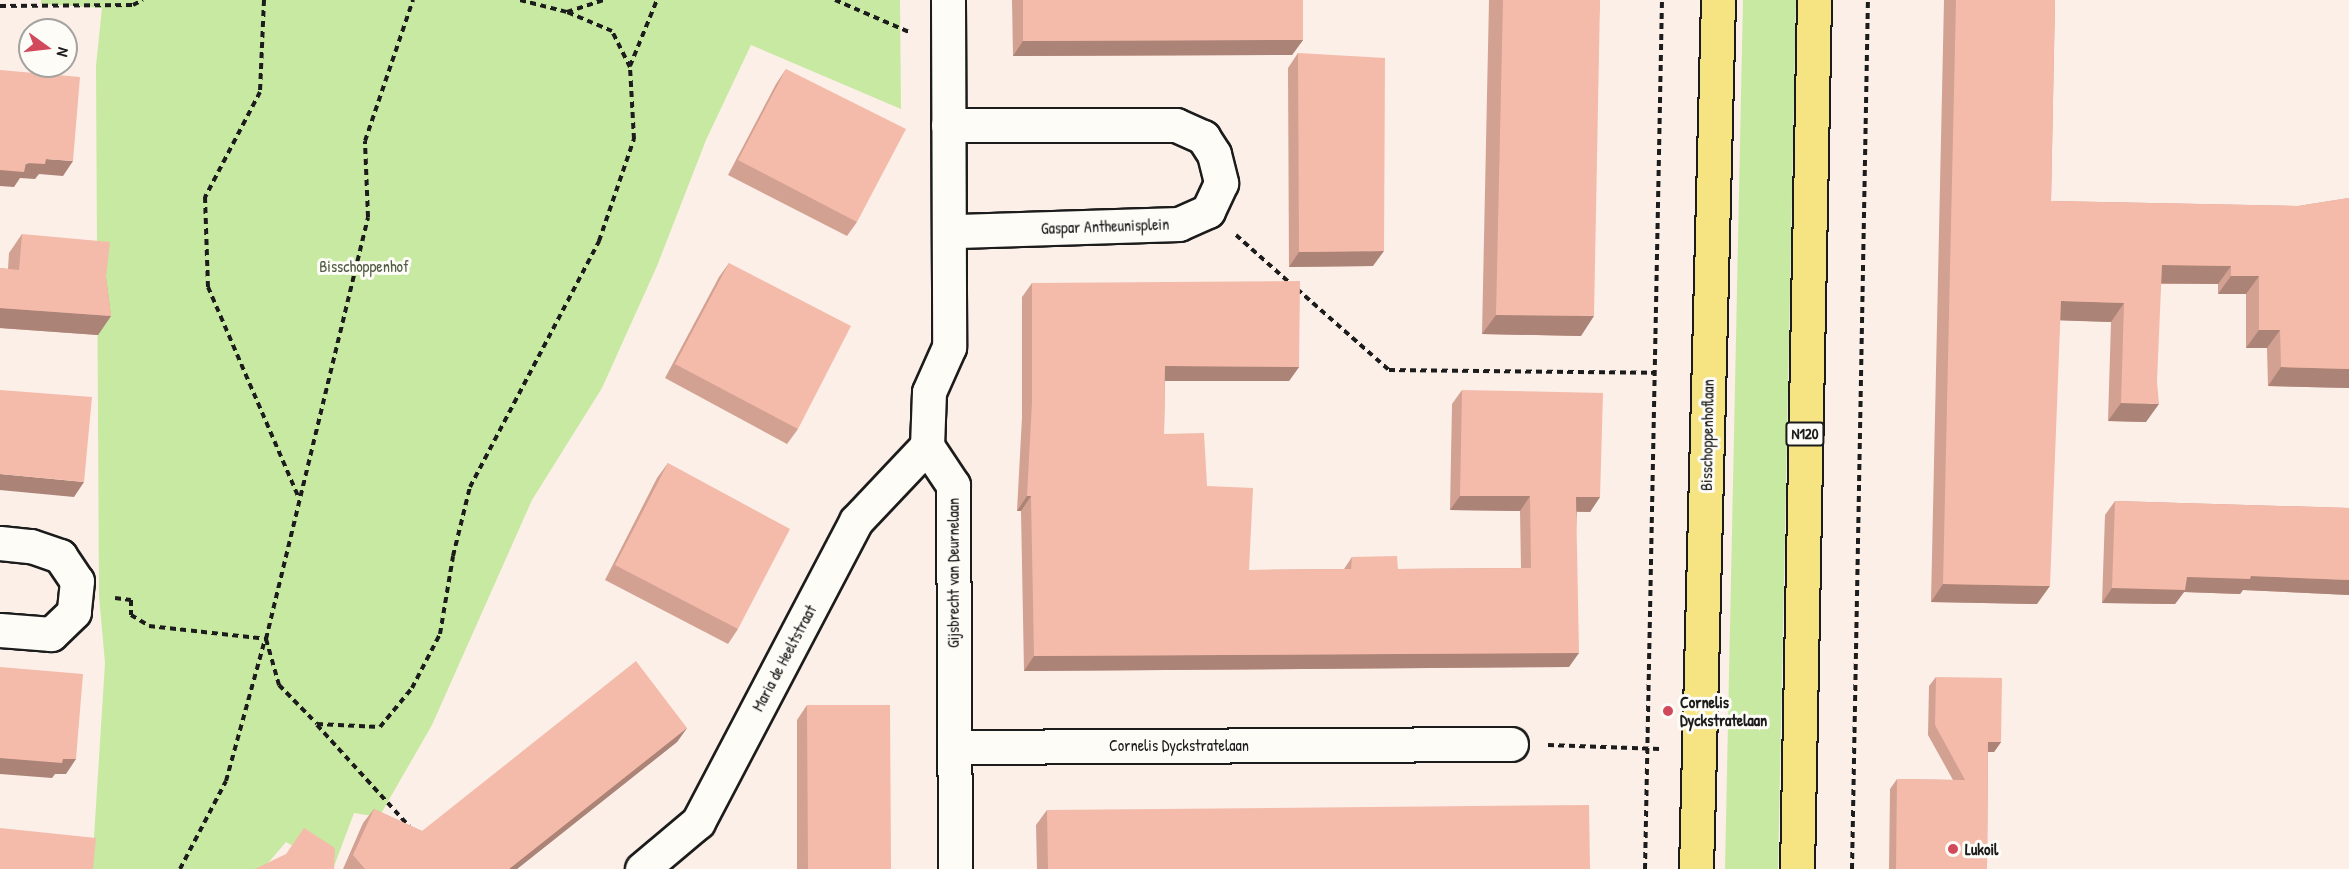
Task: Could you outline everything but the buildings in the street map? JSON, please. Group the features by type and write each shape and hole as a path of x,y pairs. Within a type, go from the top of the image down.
{"main road":[{"name":"Bisschoppenhoflaan","path":"1696,869 1718,0"},
{"name":"N120","path":"1797,869 1814,0"}],"street":[{"path":"927,446 929,392 949,347 948,0"},
{"path":"948,125 1176,125 1203,137 1214,153 1221,183 1208,211"},
{"name":"Gaspar Antheunisplein","path":"950,231 1179,224 1208,211"},
{"name":"Gijsbrecht van Deurnelaan","path":"927,446 952,485 955,869"},
{"name":"Maria de Heeltstraat","path":"642,869 698,822 855,521 927,446"},
{"path":"0,543 31,546 60,556 77,581 74,612 51,634 0,630"},
{"name":"Cornelis Dyckstratelaan","path":"954,747 1511,744"}],"path":[{"path":"0,6 132,5 143,0"},
{"path":"264,0 260,92 205,197 208,287 300,498"},
{"path":"180,869 226,782 266,639 368,217 365,141 412,0"},
{"path":"317,724 380,727 412,688 440,634 453,556 470,487 599,241 634,140 630,67 612,31 567,12 520,0"},
{"path":"567,12 604,0"},
{"path":"630,67 657,0"},
{"path":"835,0 948,49"},
{"path":"1645,869 1662,0"},
{"path":"1852,869 1868,0"},
{"path":"1208,211 1389,370 1655,374"},
{"path":"131,600 131,615 149,626 266,639"},
{"path":"266,639 279,685 414,832"},
{"path":"1511,744 1648,749 1699,748"}],"green space":[{"name":"Bisschoppenhof","path":"41,0 900,0 901,109 751,45 706,140 657,266 602,388 532,500 432,725 379,817 354,813 333,869 286,842 263,869 92,869 105,663 99,596 96,66 102,8 41,4"},
{"path":"1743,0 1796,0 1778,869 1725,869"}],"place":[{"name":"Cornelis Dyckstratelaan","path":"1668,711"},
{"name":"Lukoil","path":"1953,849"}]}
